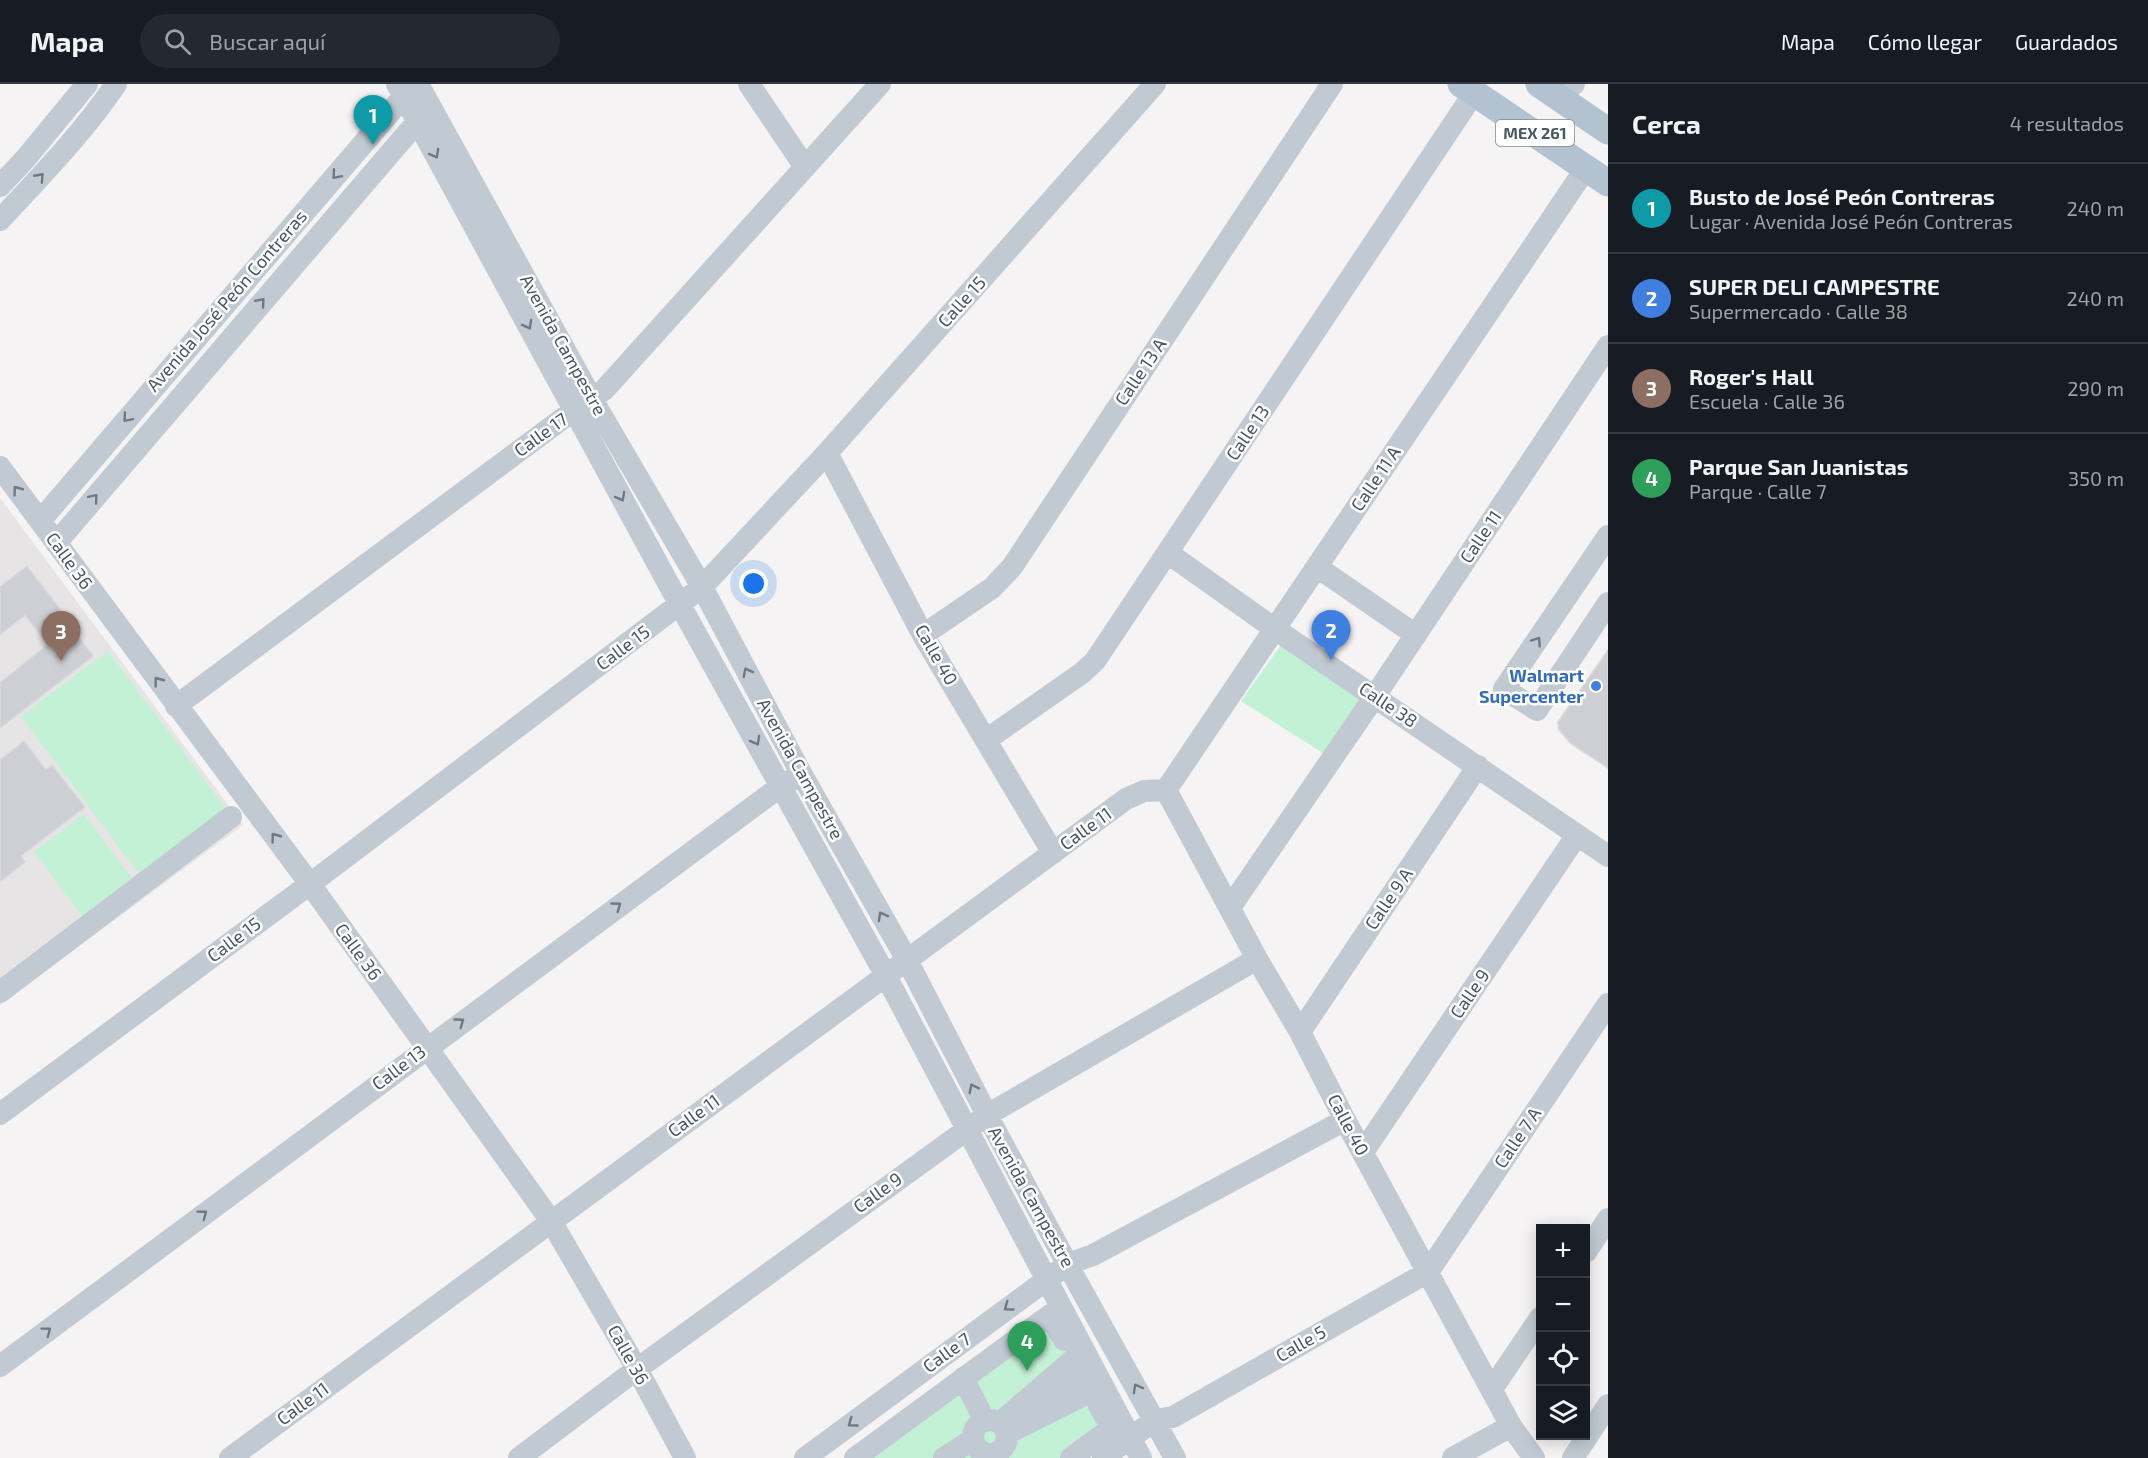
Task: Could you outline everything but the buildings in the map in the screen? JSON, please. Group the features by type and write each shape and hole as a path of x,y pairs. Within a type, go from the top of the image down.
{"main road":[{"name":"MEX 261","path":"1468,88 1597,175"},
{"name":"MEX 261","path":"1557,88 1608,131"}],"street":[{"path":"0,186 87,84"},
{"path":"0,220 102,105 116,84"},
{"path":"749,84 805,167"},
{"name":"Calle 17","path":"176,706 604,390 880,84"},
{"name":"Calle 15","path":"0,1114 310,884 702,587 827,453 1155,84"},
{"name":"Calle 13 A","path":"923,636 992,588 1012,567 1332,84"},
{"name":"Avenida Campestre","path":"410,88 583,405 680,605 886,976 1051,1288 1134,1452"},
{"name":"Avenida José Peón Contreras","path":"40,521 410,88"},
{"name":"Calle 13","path":"986,740 1082,673 1095,661 1168,554 1468,88"},
{"name":"Avenida José Peón Contreras","path":"56,543 235,332 426,117"},
{"name":"Calle 11 A","path":"1166,790 1317,567 1597,175"},
{"path":"216,313 235,332"},
{"name":"Calle 11","path":"1231,906 1375,696 1608,346"},
{"name":"Avenida Campestre","path":"583,405 702,587 802,775 907,960 1072,1272 1163,1424 1175,1458"},
{"name":"Calle 40","path":"827,453 923,636 1053,853"},
{"name":"Calle 36","path":"0,467 310,884 551,1221 637,1369 685,1458"},
{"path":"1608,536 1504,689 1537,710 1608,603"},
{"name":"Calle 38","path":"1168,554 1608,856"},
{"path":"1317,567 1416,635"},
{"name":"Calle 9 A","path":"1300,1032 1478,766"},
{"name":"Calle 13","path":"0,1366 781,786 802,775"},
{"name":"Calle 40","path":"1166,790 1231,906 1257,959 1300,1032 1362,1152 1511,1426 1534,1458"},
{"name":"Calle 11","path":"230,1458 1126,800 1144,791 1166,790"},
{"path":"0,992 231,817"},
{"name":"Calle 9","path":"1362,1152 1577,835"},
{"name":"Calle 9","path":"519,1458 637,1369 987,1115 1257,959"},
{"name":"Calle 7 A","path":"1428,1272 1608,1004"},
{"name":"Calle 7","path":"840,1458 1093,1255 1345,1120"},
{"path":"1590,1246 1608,1219"},
{"name":"Calle 5","path":"1102,1458 1134,1452 1163,1424 1428,1272"},
{"name":"Calle 7","path":"805,1458 1051,1288"},
{"path":"855,1458 1050,1315 1112,1428 1071,1458"},
{"path":"1492,1389 1536,1324"},
{"path":"955,1458 991,1442 1083,1375"},
{"path":"944,1458 991,1442 1083,1375"},
{"path":"959,1382 991,1442"},
{"path":"1573,1458 1608,1405"},
{"path":"1453,1458 1511,1426"}],"shaded area":[{"path":"0,498 243,825 0,1005"}],"green space":[{"path":"1284,641 1365,697 1326,755 1241,701"},
{"path":"108,651 226,809 139,874 21,716"},
{"path":"84,814 132,878 82,916 34,852"},
{"path":"1052,1309 1120,1430 1082,1458 850,1458"}],"place":[{"name":"Busto de José Peón Contreras","path":"373,145"},
{"name":"SUPER DELI CAMPESTRE","path":"1331,660"},
{"name":"Roger's Hall","path":"61,661"},
{"name":"Walmart Supercenter","path":"1596,686"},
{"name":"Parque San Juanistas","path":"1027,1371"}]}
